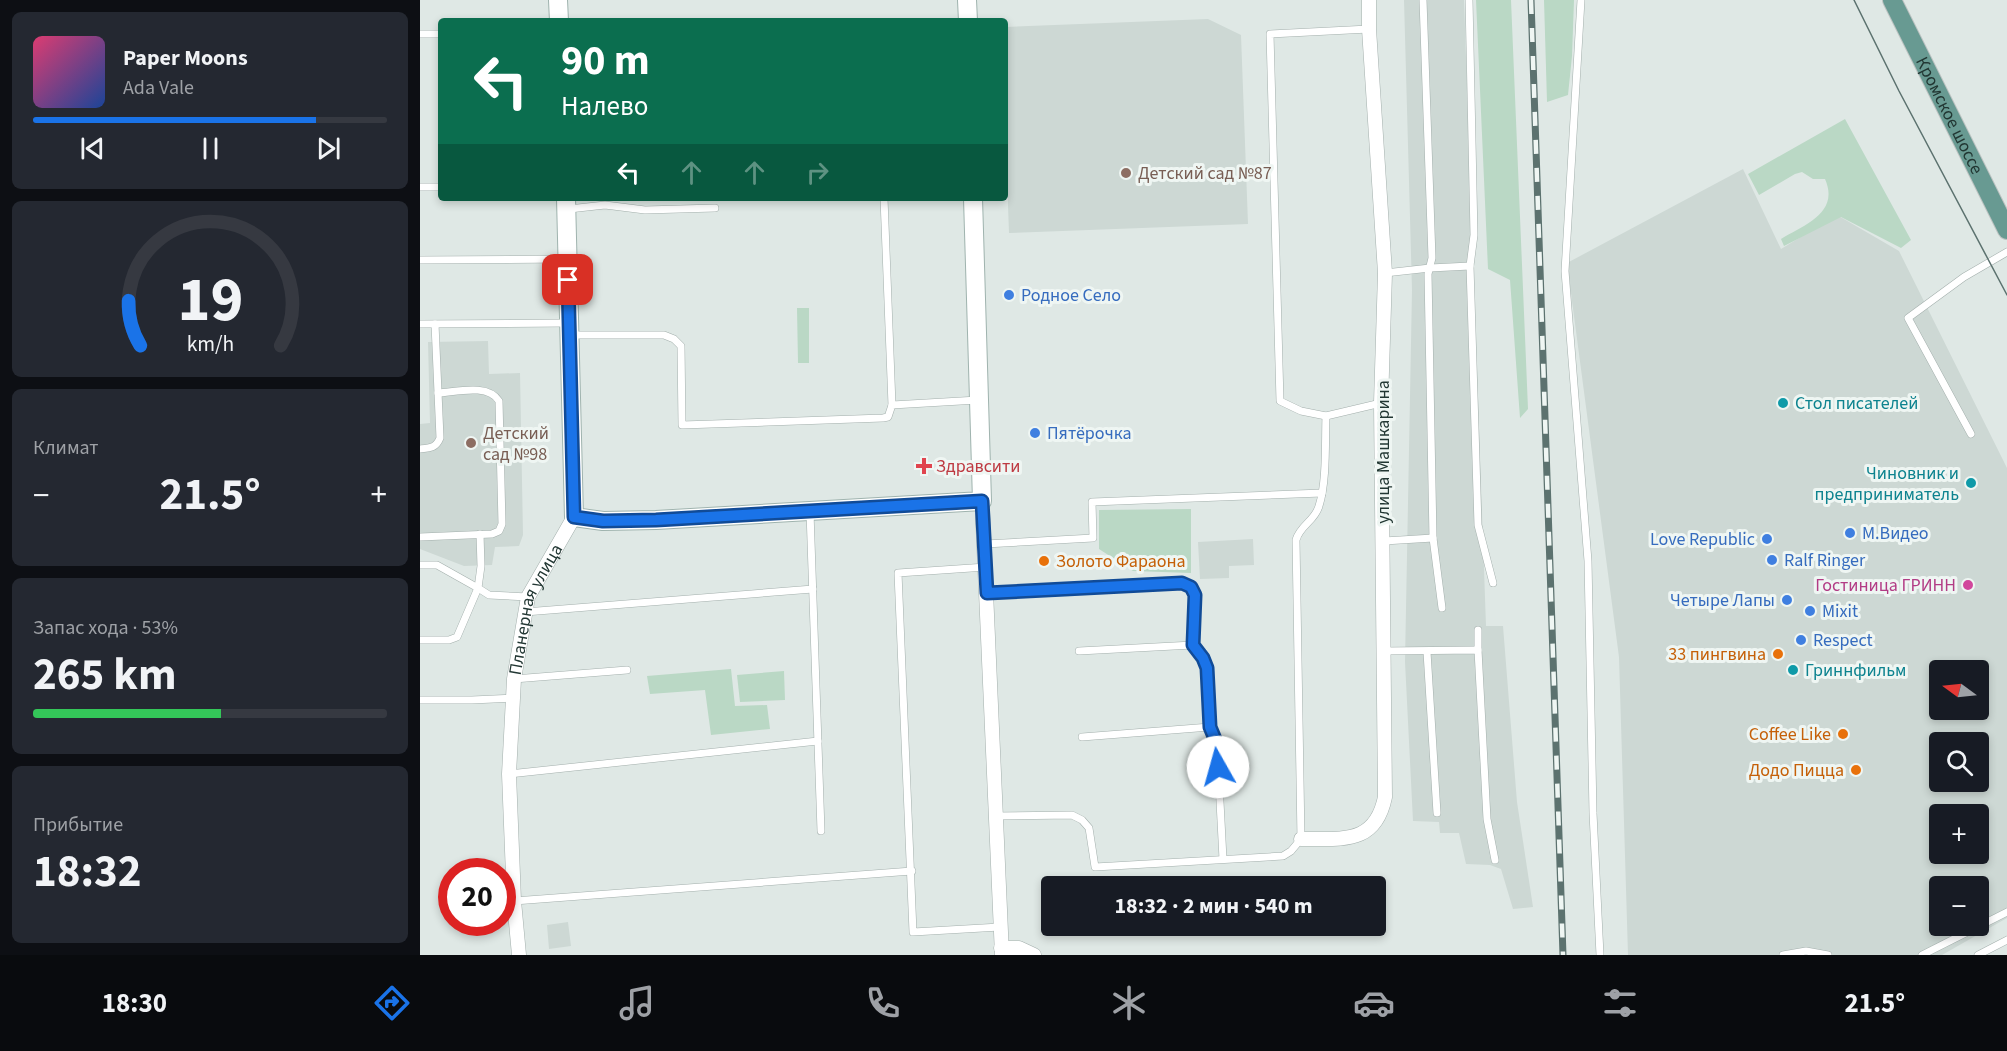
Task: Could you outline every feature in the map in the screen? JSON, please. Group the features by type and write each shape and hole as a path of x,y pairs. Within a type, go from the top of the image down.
{"main road":[{"name":"Кромское шоссе","path":"1892,0 2004,218"}],"street":[{"path":"558,0 558,18"},
{"path":"967,0 968,18"},
{"name":"улица Машкарина","path":"1300,839 1356,836 1366,832 1379,819 1385,797 1381,403 1385,273 1369,0"},
{"path":"973,201 978,400 1001,951 1019,948 1034,955"},
{"path":"566,204 574,517 603,521 656,520 982,501"},
{"name":"Планерная улица","path":"512,858 508,774 514,679 524,612 528,597 574,517"},
{"name":"Планерная улица","path":"516,923 519,955"}],"lane":[{"path":"1423,0 1432,247 1428,274 1433,538 1442,608"},
{"path":"1469,0 1474,235 1470,266 1478,525 1493,583"},
{"path":"1581,0 1566,271 1587,561 1593,813 1600,955"},
{"path":"1369,29 1270,34 1280,401 1301,411 1326,416 1381,403"},
{"path":"420,34 438,34"},
{"path":"420,187 438,187"},
{"path":"420,324 664,335 674,339 681,346 682,425 888,417 891,405 884,201"},
{"path":"566,204 604,205 645,210 715,208"},
{"path":"1971,434 1908,318 1964,277 2007,252"},
{"path":"420,260 568,259"},
{"path":"1385,273 1470,266"},
{"path":"420,449 431,448 438,444 440,438 435,324"},
{"path":"420,537 492,534 499,531 502,524 499,400 495,394 486,390 438,393"},
{"path":"891,405 978,400"},
{"path":"996,816 1072,815 1082,820 1089,828 1095,867 1283,856 1291,851 1300,839 1296,540 1298,531 1308,523 1319,508 1322,493 1326,416"},
{"path":"985,544 1093,538 1092,502 1322,493"},
{"path":"810,511 820,831"},
{"path":"420,640 449,640 457,637 478,588 480,534"},
{"path":"1384,541 1433,538"},
{"path":"420,565 437,565 489,596 528,597"},
{"path":"986,567 898,573 913,932 1000,927"},
{"path":"987,593 1182,583 1191,587 1195,595 1193,645 1207,668 1210,727 1217,744 1223,859"},
{"path":"524,612 813,589"},
{"path":"1478,630 1487,819 1495,860"},
{"path":"1079,651 1193,645"},
{"path":"1384,651 1478,650"},
{"path":"1427,652 1437,813"},
{"path":"514,679 627,670"},
{"path":"420,700 513,698"},
{"path":"1082,737 1210,727"},
{"path":"508,774 818,741"},
{"path":"516,901 912,871"},
{"path":"1922,955 2007,912"},
{"path":"1978,955 2007,940"},
{"path":"1783,955 1806,951 1828,955"}],"shaded area":[{"path":"1404,0 1464,0 1486,626 1503,626 1517,802 1533,907 1513,909 1501,869 1490,865 1466,864 1459,833 1440,833 1439,822 1413,821 1405,662 1412,290"},
{"name":"Детский сад №87","path":"1208,19 1241,35 1248,224 1009,233 1008,27"},
{"path":"1743,169 1781,249 1837,215 1899,251 2007,468 2007,918 1989,928 1989,876 1929,876 1929,936 1975,936 1942,955 1628,955 1619,657 1567,263"},
{"name":"Детский сад №98","path":"488,341 489,374 520,373 523,535 519,546 495,547 492,565 464,566 420,549 420,424 430,423 428,342"},
{"path":"1253,539 1254,565 1229,566 1229,578 1200,579 1198,542"},
{"path":"568,922 571,946 549,949 547,925"}],"green space":[{"path":"1476,0 1511,0 1528,409 1520,418 1510,280 1488,269"},
{"path":"1544,0 1574,0 1568,95 1547,102"},
{"path":"1845,119 1911,240 1901,248 1841,217 1784,246 1781,239 1809,223 1824,209 1828,201 1825,179 1813,179 1802,172 1759,195 1748,174"},
{"path":"797,308 809,308 809,363 798,363"},
{"path":"1191,509 1191,573 1133,571 1099,549 1099,510"},
{"path":"731,669 735,706 767,705 770,729 711,735 705,690 650,694 647,676"},
{"path":"784,671 785,700 740,702 737,675"}],"tram line":[{"path":"1854,0 1899,91 2007,295"}],"railway":[{"path":"1531,0 1563,955"}],"place":[{"name":"Детский сад №87","path":"1126,173"},
{"name":"Родное Село","path":"1009,295"},
{"name":"Стол писателей","path":"1783,403"},
{"name":"Пятёрочка","path":"1035,433"},
{"name":"Детский сад №98","path":"471,443"},
{"name":"Здравсити","path":"924,466"},
{"name":"Чиновник и предприниматель","path":"1971,483"},
{"name":"М.Видео","path":"1850,533"},
{"name":"Love Republic","path":"1767,539"},
{"name":"Ralf Ringer","path":"1772,560"},
{"name":"Золото Фараона","path":"1044,561"},
{"name":"Гостиница ГРИНН","path":"1968,585"},
{"name":"Четыре Лапы","path":"1787,600"},
{"name":"Mixit","path":"1810,611"},
{"name":"Respect","path":"1801,640"},
{"name":"33 пингвина","path":"1778,654"},
{"name":"Гриннфильм","path":"1793,670"},
{"name":"Coffee Like","path":"1843,734"},
{"name":"Додо Пицца","path":"1856,770"}],"route":[{"path":"568,280 574,517 603,521 656,520 982,501 987,593 1182,583 1191,587 1195,595 1193,645 1207,668 1210,727 1217,744 1218,767"}]}
